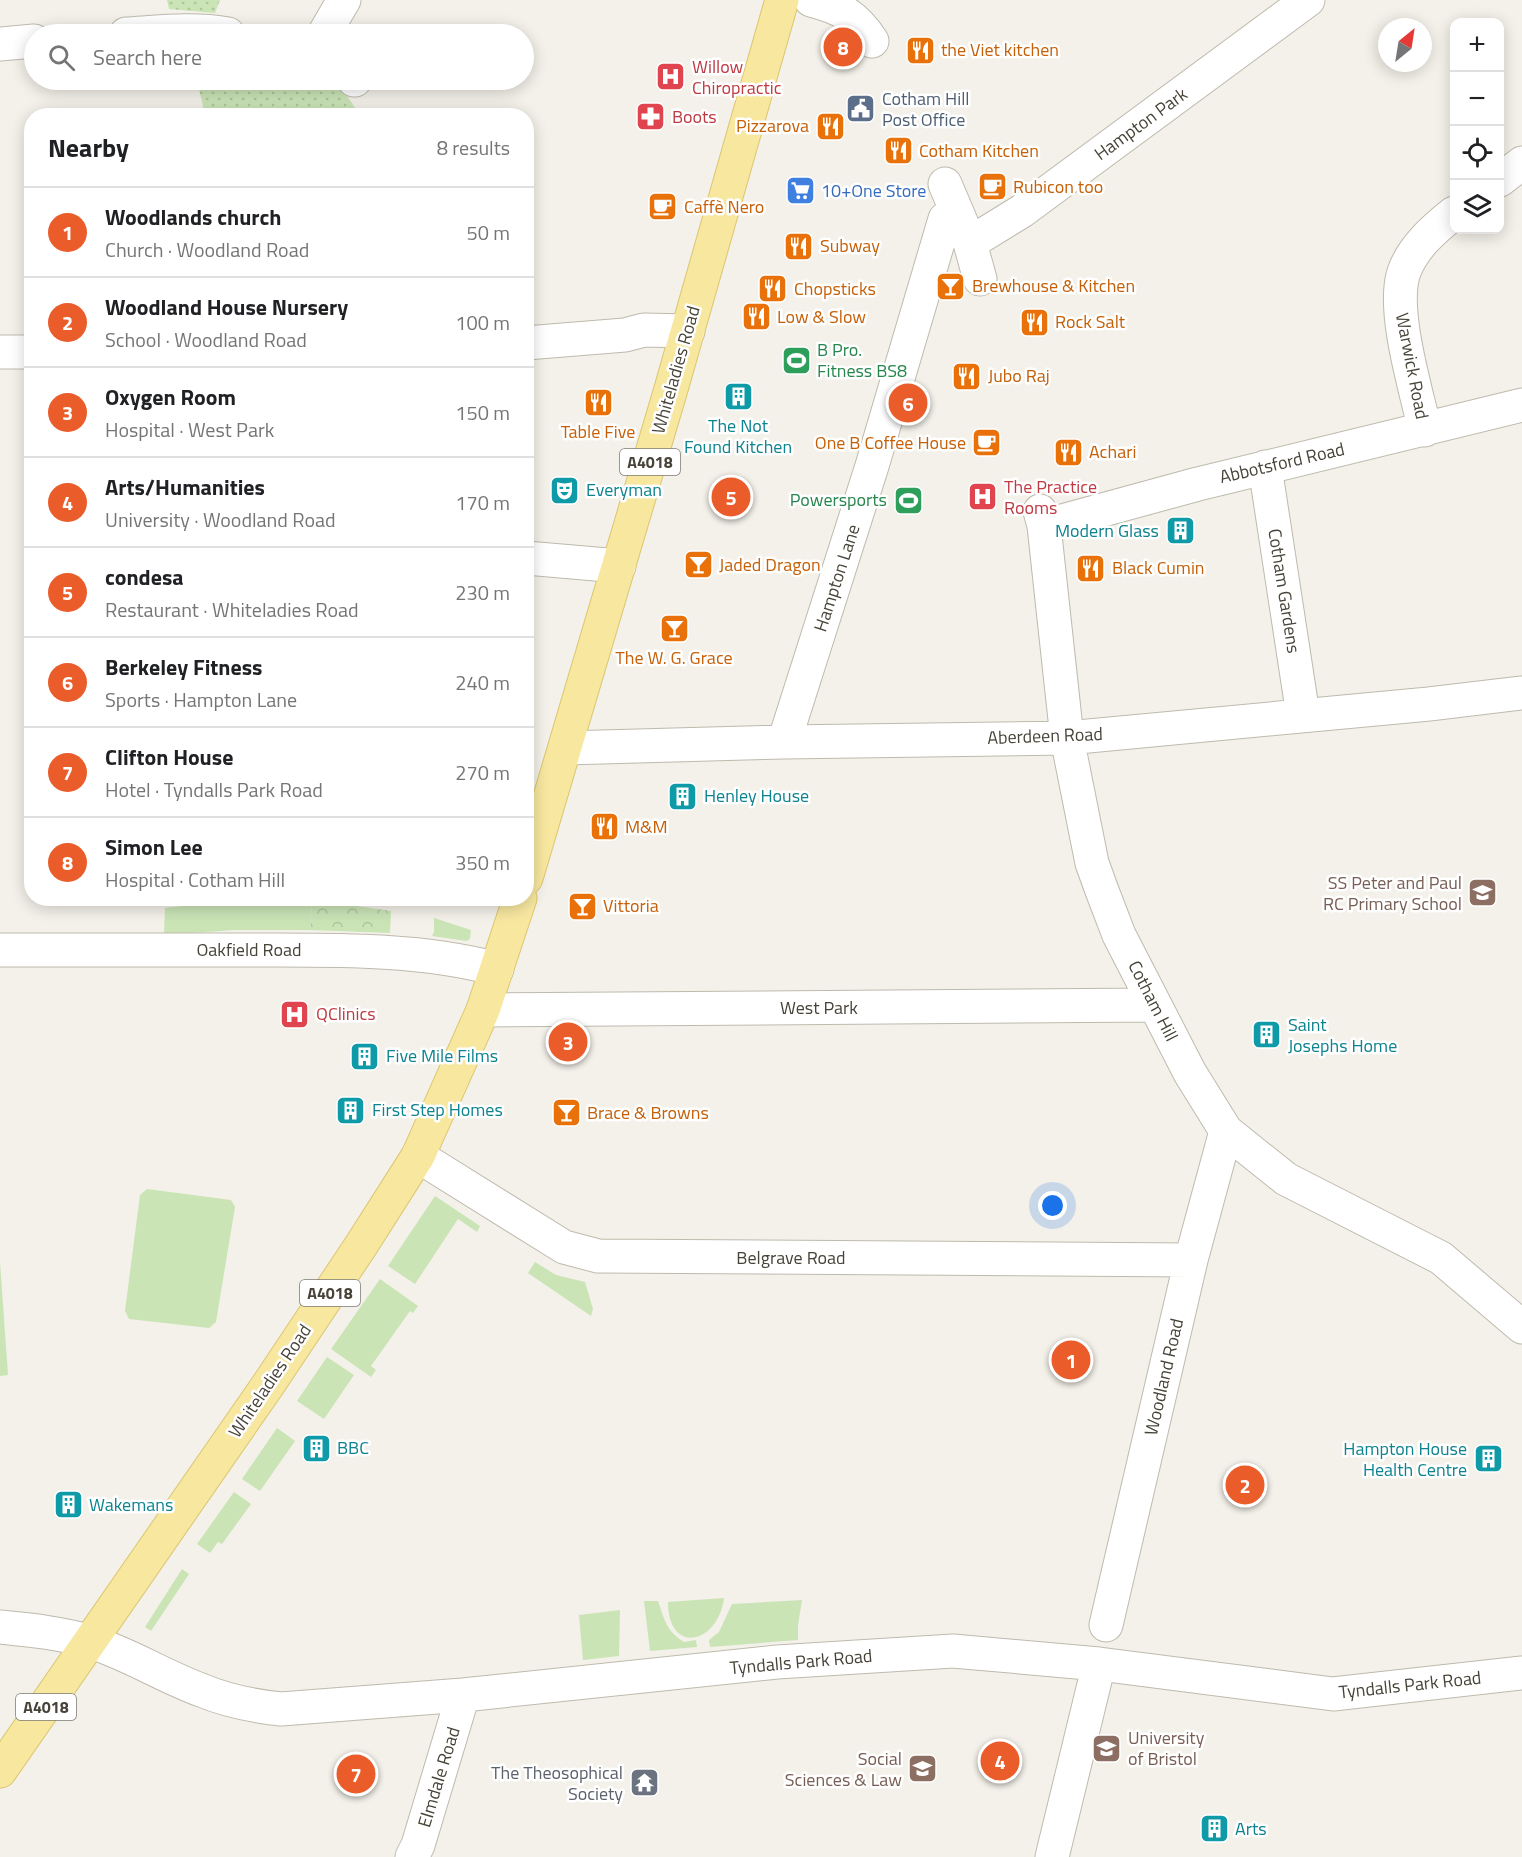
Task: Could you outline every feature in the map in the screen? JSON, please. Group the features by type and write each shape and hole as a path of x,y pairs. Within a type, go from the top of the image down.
{"main road":[{"name":"Whiteladies Road","path":"534,851 684,344 782,0"},
{"name":"Whiteladies Road","path":"0,1771 281,1365 418,1156 483,1010 517,906"}],"street":[{"path":"330,24 344,0"},
{"path":"811,0 848,13 862,26 872,41"},
{"name":"Hampton Park","path":"970,243 1022,211 1308,0"},
{"path":"0,44 24,42"},
{"path":"1504,177 1522,163"},
{"name":"Hampton Lane","path":"784,742 872,466 951,198 970,243"},
{"name":"Warwick Road","path":"1425,430 1400,312 1401,288 1404,271 1418,247 1436,227 1450,217"},
{"path":"970,243 980,279"},
{"path":"534,342 625,335 684,344"},
{"path":"0,352 24,352"},
{"name":"Abbotsford Road","path":"1042,518 1425,430 1522,405"},
{"name":"Cotham Gardens","path":"1265,467 1304,715"},
{"name":"Cotham Hill","path":"1042,518 1067,738 1092,863 1119,935 1190,1073 1226,1131 1286,1179 1441,1258 1522,1327"},
{"path":"534,559 619,566"},
{"name":"Aberdeen Road","path":"565,748 1067,738 1522,693"},
{"name":"Oakfield Road","path":"0,950 323,950 459,960 497,969"},
{"name":"West Park","path":"483,1010 1155,1005"},
{"name":"Woodland Road","path":"1106,1625 1191,1260 1226,1131"},
{"name":"Belgrave Road","path":"418,1156 564,1247 598,1256 1191,1260"},
{"name":"Tyndalls Park Road","path":"0,1627 67,1636 91,1642 198,1689 252,1706 281,1709 463,1695 777,1662 953,1651 1099,1664 1339,1694 1522,1673"},
{"path":"1052,1857 1099,1664"},
{"name":"Elmdale Road","path":"412,1857 418,1845 463,1695"}],"green space":[{"path":"167,0 220,0 215,13 169,9"},
{"path":"199,90 343,90 355,108 203,108"},
{"path":"312,906 310,930 234,930 164,935 165,908"},
{"path":"312,906 356,906 391,911 390,933 310,930"},
{"path":"434,918 471,930 470,939 467,941 432,936"},
{"path":"147,1189 231,1200 235,1207 216,1322 209,1328 129,1319 125,1311 140,1195"},
{"path":"435,1196 480,1226 477,1232 458,1219 415,1284 388,1266"},
{"path":"0,1262 8,1375 0,1376"},
{"path":"535,1262 556,1275 585,1282 593,1309 591,1316 528,1273"},
{"path":"380,1279 418,1306 413,1313 410,1311 371,1366 376,1370 371,1377 331,1349"},
{"path":"327,1357 354,1375 324,1419 297,1401"},
{"path":"277,1428 295,1441 260,1491 242,1479"},
{"path":"234,1492 251,1504 222,1544 218,1542 210,1553 197,1544"},
{"path":"182,1569 189,1574 151,1631 145,1627"},
{"path":"724,1598 720,1614 713,1626 704,1634 694,1637 684,1636 676,1630 670,1619 668,1602"},
{"path":"802,1600 798,1640 710,1647 709,1640 719,1632 732,1604"},
{"path":"644,1601 658,1601 664,1619 674,1634 684,1642 696,1640 697,1647 650,1651"},
{"path":"620,1610 619,1656 583,1660 579,1615"}],"place":[{"name":"Simon Lee","path":"843,47"},
{"name":"the Viet kitchen","path":"920,50"},
{"name":"Willow Chiropractic","path":"671,77"},
{"name":"Cotham Hill Post Office","path":"861,109"},
{"name":"Boots","path":"651,117"},
{"name":"Pizzarova","path":"830,126"},
{"name":"Cotham Kitchen","path":"898,151"},
{"name":"Rubicon too","path":"992,187"},
{"name":"10+One Store","path":"800,191"},
{"name":"Caffè Nero","path":"663,207"},
{"name":"Subway","path":"799,246"},
{"name":"Brewhouse & Kitchen","path":"951,286"},
{"name":"Chopsticks","path":"773,289"},
{"name":"Low & Slow","path":"756,317"},
{"name":"Rock Salt","path":"1034,322"},
{"name":"B Pro. Fitness BS8","path":"796,360"},
{"name":"Jubo Raj","path":"967,376"},
{"name":"The Not Found Kitchen","path":"738,397"},
{"name":"Table Five","path":"598,403"},
{"name":"Berkeley Fitness","path":"908,403"},
{"name":"One B Coffee House","path":"987,443"},
{"name":"Achari","path":"1068,452"},
{"name":"Everyman","path":"565,490"},
{"name":"condesa","path":"731,497"},
{"name":"The Practice Rooms","path":"983,497"},
{"name":"Powersports","path":"908,500"},
{"name":"Modern Glass","path":"1180,531"},
{"name":"Jaded Dragon","path":"698,565"},
{"name":"Black Cumin","path":"1091,568"},
{"name":"The W. G. Grace","path":"674,629"},
{"name":"Henley House","path":"683,796"},
{"name":"M&M","path":"604,827"},
{"name":"SS Peter and Paul RC Primary School","path":"1483,893"},
{"name":"Vittoria","path":"582,906"},
{"name":"QClinics","path":"295,1014"},
{"name":"Saint Josephs Home","path":"1267,1035"},
{"name":"Oxygen Room","path":"568,1042"},
{"name":"Five Mile Films","path":"365,1056"},
{"name":"First Step Homes","path":"351,1110"},
{"name":"Brace & Browns","path":"566,1113"},
{"name":"Woodlands church","path":"1071,1360"},
{"name":"BBC","path":"316,1448"},
{"name":"Hampton House Health Centre","path":"1488,1459"},
{"name":"Woodland House Nursery","path":"1245,1485"},
{"name":"Wakemans","path":"68,1505"},
{"name":"University of Bristol","path":"1107,1748"},
{"name":"Arts/Humanities","path":"1000,1761"},
{"name":"Social Sciences & Law","path":"923,1769"},
{"name":"Clifton House","path":"356,1774"},
{"name":"The Theosophical Society","path":"644,1783"},
{"name":"Arts","path":"1214,1829"}]}
